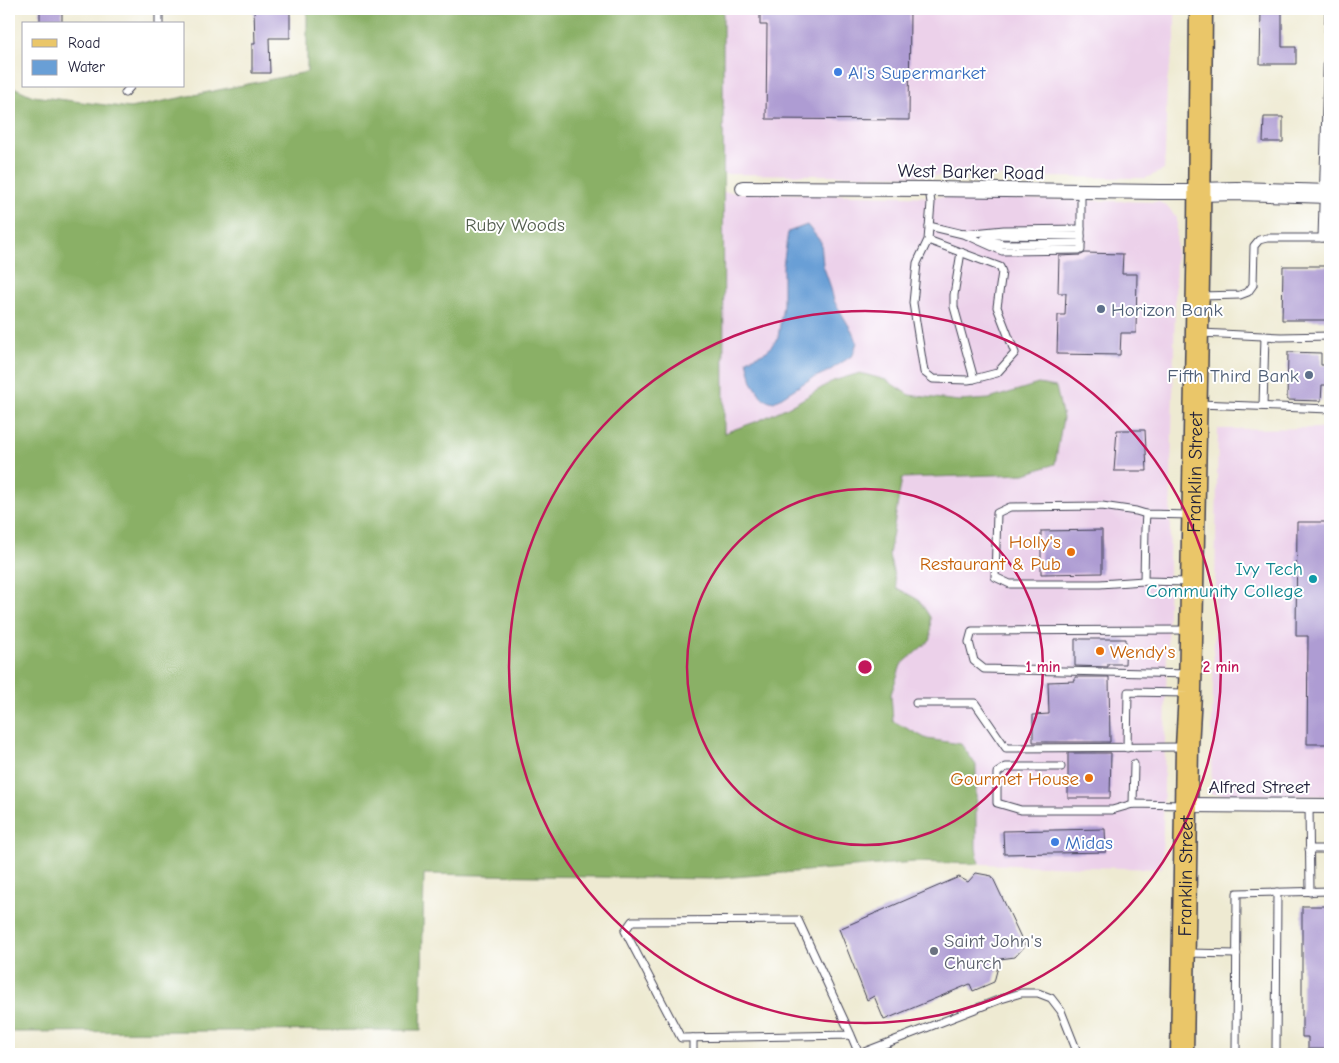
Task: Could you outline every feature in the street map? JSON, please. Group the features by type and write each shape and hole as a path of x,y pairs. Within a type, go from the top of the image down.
{"main road":[{"name":"Franklin Street","path":"1182,1054 1202,9"}],"street":[{"name":"West Barker Road","path":"743,188 1199,192"},
{"path":"1199,192 1236,191 1327,194"},
{"name":"Alfred Street","path":"1187,805 1330,806"}],"lane":[{"path":"159,9 159,22"},
{"path":"1322,238 1327,194 1329,9"},
{"path":"125,93 129,88"},
{"path":"928,240 1000,267 1002,272 997,306 1015,353 997,373 968,380 933,379 924,372 913,303 917,263 928,240 931,202 930,189"},
{"path":"930,226 964,234 1002,251 1081,250 1081,191"},
{"path":"964,234 1081,236"},
{"path":"1197,296 1240,295 1248,292 1253,284 1254,246 1258,240 1267,238 1330,238"},
{"path":"961,252 954,295 954,307 974,379"},
{"path":"1196,333 1330,336"},
{"path":"1263,406 1265,336"},
{"path":"1195,404 1330,409"},
{"path":"1192,582 1144,580 1100,584 1010,584 995,577 997,513 1010,507 1102,506 1146,514 1193,515"},
{"path":"1144,580 1144,530 1146,514"},
{"path":"1190,684 984,669 974,661 969,642 972,631 1191,630"},
{"path":"1127,748 1128,692 1190,684"},
{"path":"916,703 975,703 1006,748 1187,747"},
{"path":"1133,804 1134,764"},
{"path":"1061,767 1006,767 997,773 997,803 1021,810 1112,810 1133,804 1187,805"},
{"path":"1309,806 1310,892"},
{"path":"1309,849 1330,849"},
{"path":"1236,1054 1237,893 1330,891"},
{"path":"1276,1054 1277,892"},
{"path":"851,1035 681,1038 625,931 632,921 798,920 851,1035 859,1054 1001,999 1022,993 1038,993 1051,998 1061,1011 1078,1054"},
{"path":"1184,953 1237,954"},
{"path":"693,1038 693,1054"}],"shaded area":[{"path":"723,9 1175,9 1175,41 1167,81 1164,170 1146,178 723,174"},
{"path":"723,192 1159,202 1168,207 1177,218 1162,869 979,864 976,848 975,812 961,744 927,739 893,721 891,694 901,664 931,639 919,600 897,588 889,555 902,478 946,476 1038,384 989,399 959,401 909,395 886,380 833,381 796,403 758,421 724,433"},
{"path":"1330,428 1330,796 1211,794 1218,429"}],"green space":[{"name":"Ruby Woods","path":"307,9 723,9 724,433 758,421 796,403 833,381 860,373 886,380 909,395 959,401 989,399 1038,384 1056,387 1063,418 1055,464 1025,474 902,478 889,555 897,588 919,600 930,617 931,639 901,665 891,694 893,721 927,739 961,744 976,765 976,848 979,864 914,862 710,879 424,874 421,1030 9,1032 9,85 33,96 130,108 307,72"}],"water":[{"path":"807,225 821,242 823,265 834,301 857,342 853,355 774,402 763,399 752,382 747,360 767,351 778,338 783,305 783,266 788,232"}],"building":[{"path":"40,9 62,9 62,22 40,22"},
{"path":"254,9 290,9 290,38 269,38 270,73 252,73 252,44 255,44"},
{"name":"Al's Supermarket","path":"760,9 910,9 909,120 766,119 767,25 760,25"},
{"path":"1261,9 1282,9 1282,47 1296,47 1296,64 1260,64"},
{"path":"1264,117 1283,117 1283,142 1263,142"},
{"name":"Horizon Bank","path":"1085,253 1123,254 1122,274 1137,274 1136,333 1121,333 1120,355 1057,354 1058,315 1065,315 1066,293 1058,293 1059,256 1081,255"},
{"path":"1283,266 1330,266 1330,320 1282,320"},
{"name":"Fifth Third Bank","path":"1288,352 1321,353 1321,365 1330,365 1330,385 1322,385 1321,401 1287,400"},
{"path":"1117,430 1145,430 1147,471 1114,471"},
{"name":"Ivy Tech Community College","path":"1297,522 1330,522 1330,744 1307,744 1308,636 1296,636"},
{"name":"Holly's Restaurant & Pub","path":"1102,530 1102,573 1041,574 1041,531"},
{"name":"Wendy's","path":"1075,639 1126,639 1125,664 1108,664 1108,667 1075,666"},
{"path":"1075,677 1109,677 1110,742 1033,742 1033,715 1049,714 1048,682 1075,681"},
{"name":"Gourmet House","path":"1068,753 1111,753 1110,798 1068,798"},
{"name":"Midas","path":"1105,829 1106,852 1004,854 1003,831"},
{"name":"Saint John's Church","path":"976,873 992,876 1025,946 1015,957 1000,959 994,982 973,991 970,984 884,1020 874,996 867,1000 839,929 959,877 968,882"},
{"path":"1302,906 1330,906 1330,1049 1308,1049 1308,1037 1302,1037"}],"place":[{"name":"Al's Supermarket","path":"838,72"},
{"name":"Horizon Bank","path":"1101,309"},
{"name":"Fifth Third Bank","path":"1309,375"},
{"name":"Holly's Restaurant & Pub","path":"1071,552"},
{"name":"Ivy Tech Community College","path":"1313,579"},
{"name":"Wendy's","path":"1100,651"},
{"name":"Gourmet House","path":"1089,778"},
{"name":"Midas","path":"1055,842"},
{"name":"Saint John's Church","path":"934,951"}]}
